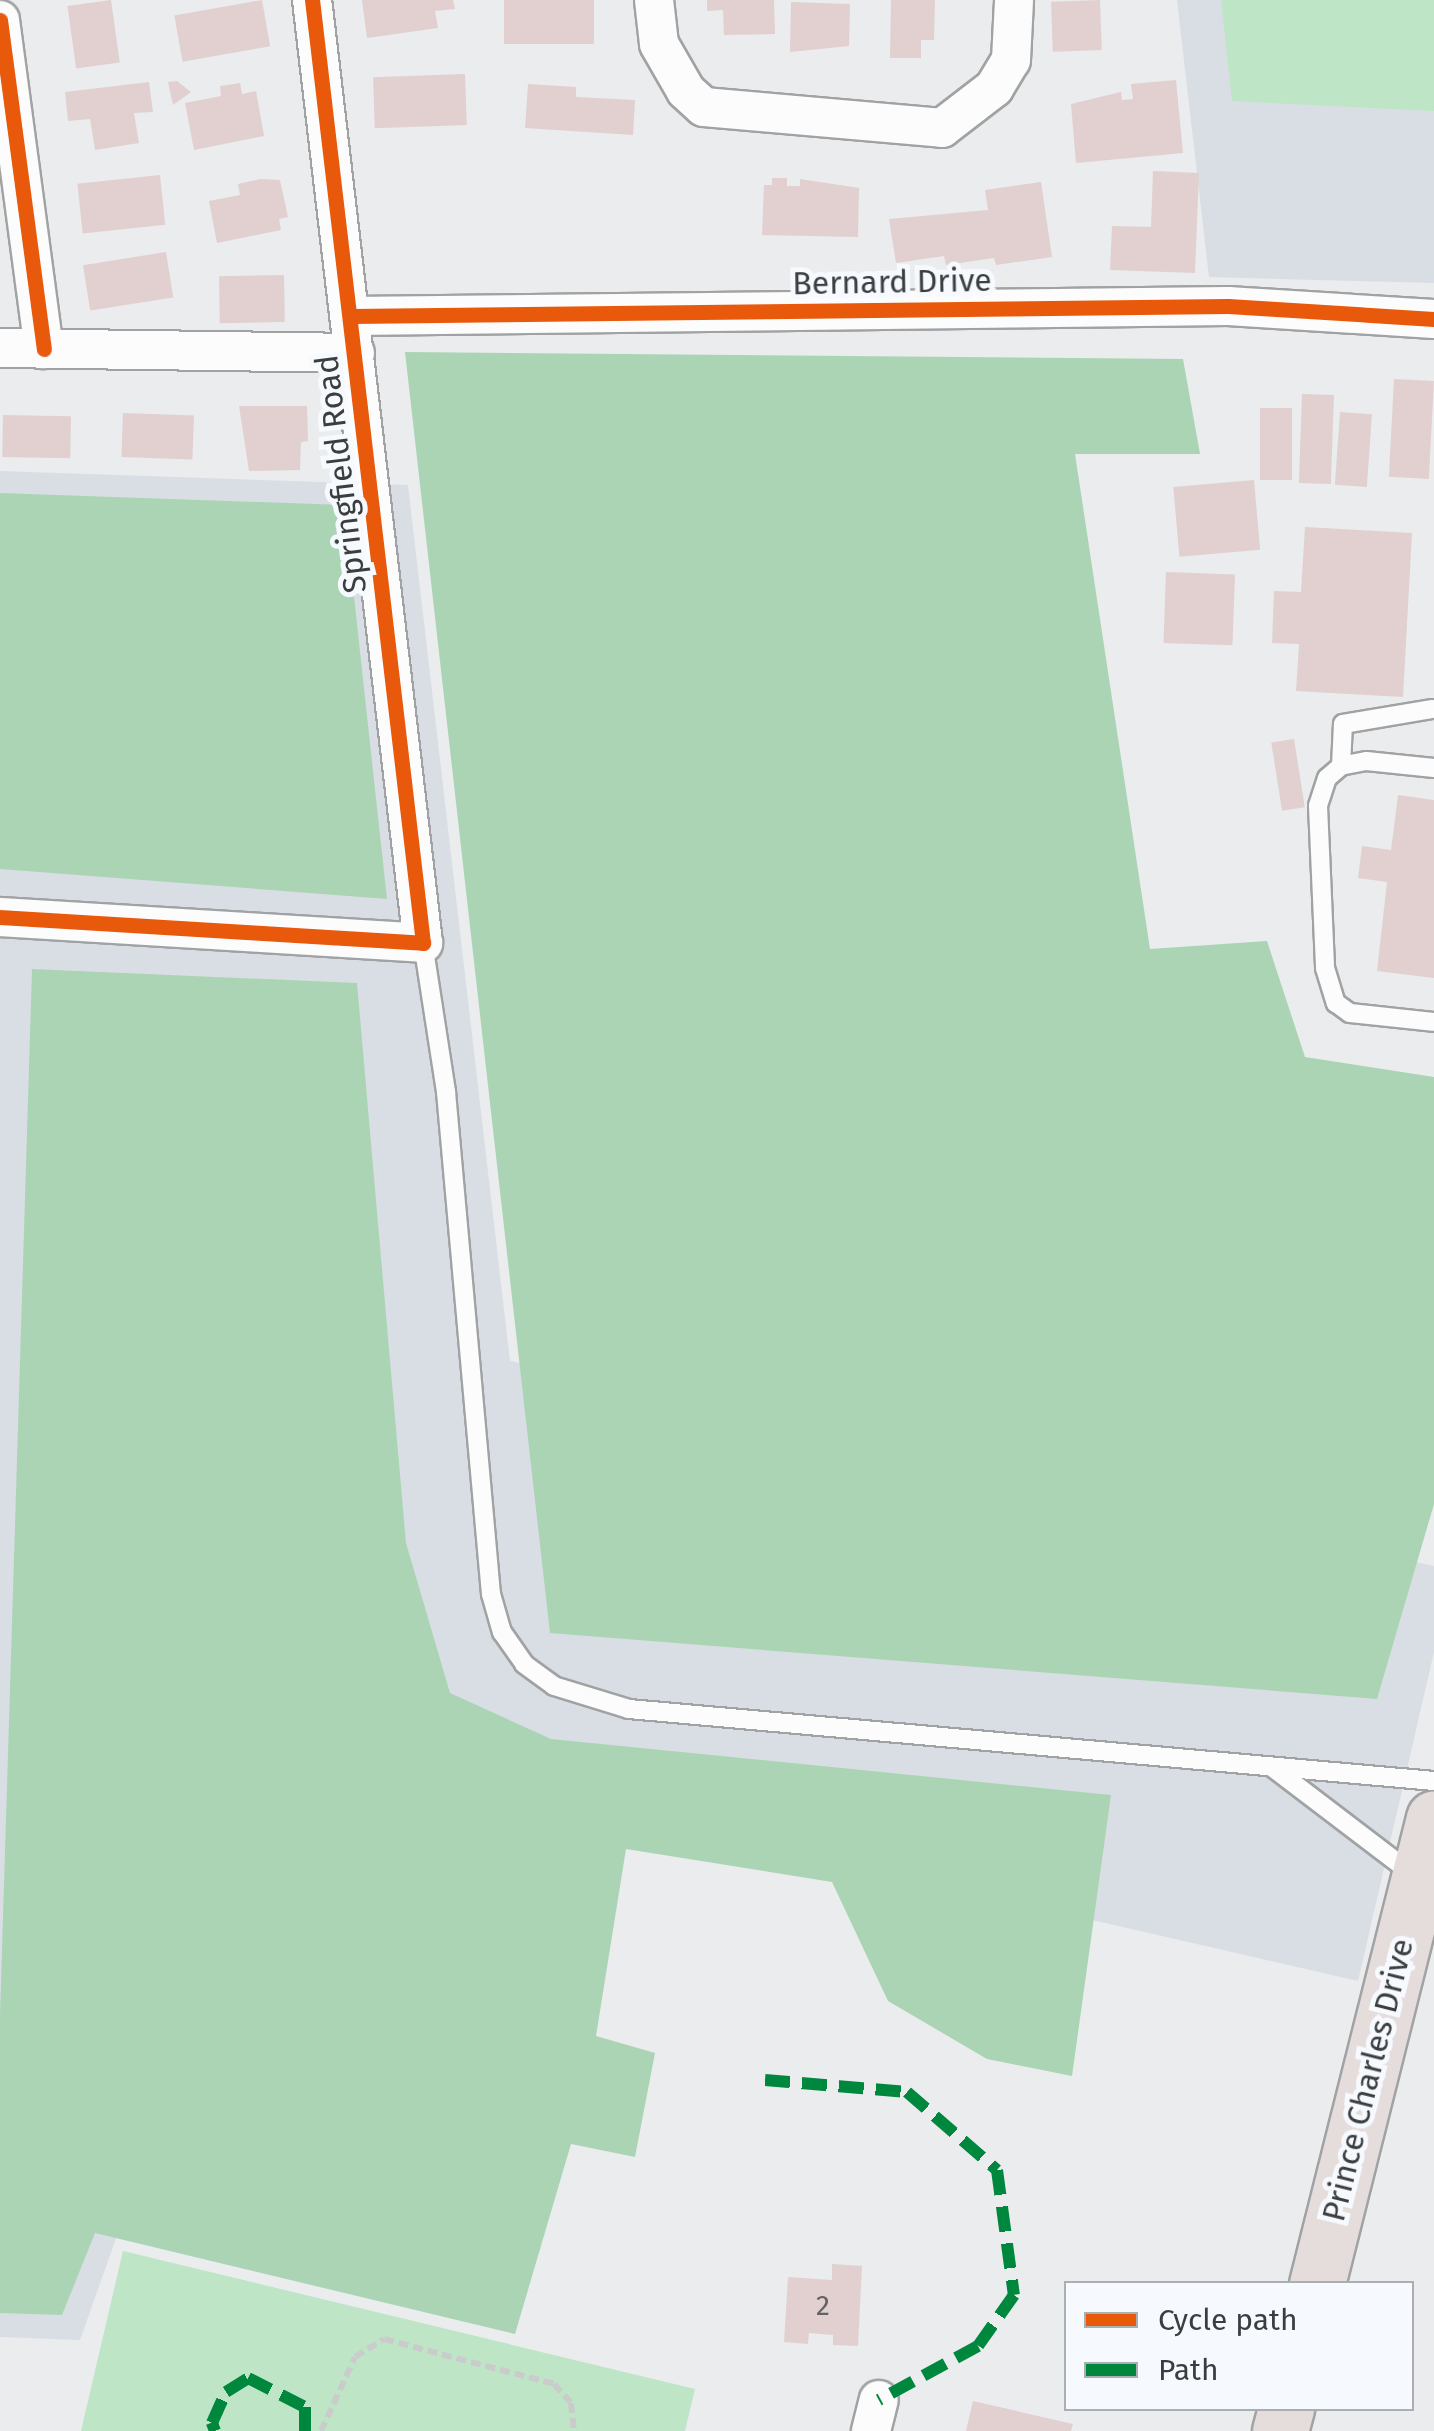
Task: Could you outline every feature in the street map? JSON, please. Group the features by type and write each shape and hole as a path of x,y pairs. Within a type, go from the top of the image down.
{"highway":[{"name":"Prince Charles Drive","path":"1317,2281 1434,1818"}],"street":[{"name":"Springfield Road","path":"312,0 422,942"},
{"path":"654,0 658,44 670,69 704,107 942,128 994,88 1011,60 1014,0"},
{"path":"0,20 44,349"},
{"name":"Bernard Drive","path":"0,348 1228,306 1434,319"},
{"path":"0,917 422,942"}],"lane":[{"path":"1341,766 1343,724 1432,710"},
{"path":"1434,768 1366,761 1341,766 1327,778 1318,806 1330,991 1350,1014 1434,1022"},
{"path":"422,942 446,1092 491,1594 502,1632 524,1664 554,1686 630,1709 1434,1781"},
{"path":"1271,1767 1418,1878"}],"path":[{"path":"322,2431 356,2357 384,2339 554,2384 571,2403 574,2431"}],"shaded area":[{"path":"1177,0 1434,0 1434,283 1209,277"},
{"path":"0,471 408,485 510,1361 1434,1566 1434,1652 1358,1981 495,1783 171,2083 80,2340 0,2337"}],"green space":[{"path":"1221,0 1434,0 1434,111 1232,101"},
{"path":"405,352 1183,359 1200,454 1075,454 1150,949 1267,941 1305,1057 1434,1077 1434,1504 1377,1699 550,1633"},
{"path":"0,493 344,505 387,899 0,869"},
{"path":"32,969 357,983 406,1543 450,1693 551,1739 1111,1795 1072,2076 987,2059 888,2001 832,1882 626,1849 596,2036 655,2053 635,2157 571,2144 515,2334 95,2233 62,2315 0,2313 0,2015"},
{"path":"123,2251 695,2389 685,2431 81,2431"}],"building":[{"path":"111,0 120,62 76,69 67,6"},
{"path":"262,0 270,46 183,62 174,15"},
{"path":"362,0 453,0 455,9 435,11 438,28 367,38"},
{"path":"504,0 594,0 594,44 504,44"},
{"path":"707,0 774,0 775,34 724,35 723,10 707,11"},
{"path":"891,0 935,0 934,40 921,40 921,58 890,58"},
{"path":"1100,0 1102,50 1053,52 1051,2"},
{"path":"791,2 850,4 849,46 790,52"},
{"path":"465,74 467,125 375,128 373,77"},
{"path":"1176,80 1183,153 1076,163 1071,104 1121,92 1122,100 1133,99 1131,84"},
{"path":"177,81 191,92 173,105 168,82"},
{"path":"149,82 153,112 134,113 139,143 95,150 90,119 68,121 65,92"},
{"path":"240,83 242,94 256,91 264,136 194,150 185,103 221,96 220,86"},
{"path":"528,84 576,87 576,97 635,100 633,135 525,128"},
{"path":"1153,171 1199,173 1195,273 1110,270 1112,226 1151,227"},
{"path":"160,175 165,225 83,233 77,184"},
{"path":"772,178 787,178 787,186 800,186 800,179 859,188 858,237 762,235 764,185 772,185"},
{"path":"280,180 288,217 279,219 281,230 217,243 209,201 240,195 238,184"},
{"path":"1041,182 1052,257 996,265 994,258 946,265 944,256 896,263 889,219 988,210 985,190"},
{"path":"166,252 173,297 90,311 83,265"},
{"path":"284,275 285,322 220,323 219,276"},
{"path":"1394,379 1434,381 1429,479 1389,477"},
{"path":"1302,394 1334,395 1331,484 1299,483"},
{"path":"239,406 307,406 308,441 301,442 300,470 249,471"},
{"path":"1260,408 1292,408 1292,480 1260,480"},
{"path":"1340,412 1372,414 1367,487 1335,485"},
{"path":"123,413 194,415 192,459 121,457"},
{"path":"3,415 71,416 70,458 2,457"},
{"path":"1254,480 1260,550 1179,557 1173,487"},
{"path":"1305,527 1412,533 1403,697 1296,691 1299,644 1272,643 1274,591 1301,592"},
{"path":"1166,572 1235,574 1232,645 1164,643"},
{"path":"1294,739 1305,807 1282,811 1271,743"},
{"path":"1398,795 1434,800 1434,978 1377,971 1387,882 1358,878 1362,846 1391,850"},
{"path":"832,2264 862,2266 858,2346 833,2345 833,2335 809,2333 808,2344 784,2342 788,2277 832,2280"},
{"path":"973,2401 1073,2424 1071,2431 966,2431"}],"marked path":[{"path":"765,2080 907,2092 997,2170 1014,2295 978,2346 879,2400"},
{"path":"215,2431 212,2423 226,2392 248,2378 305,2407 305,2431"}],"cycle path":[{"path":"0,917 423,943 312,0"},
{"path":"0,20 44,349"},
{"path":"351,316 1228,306 1434,319"}]}
